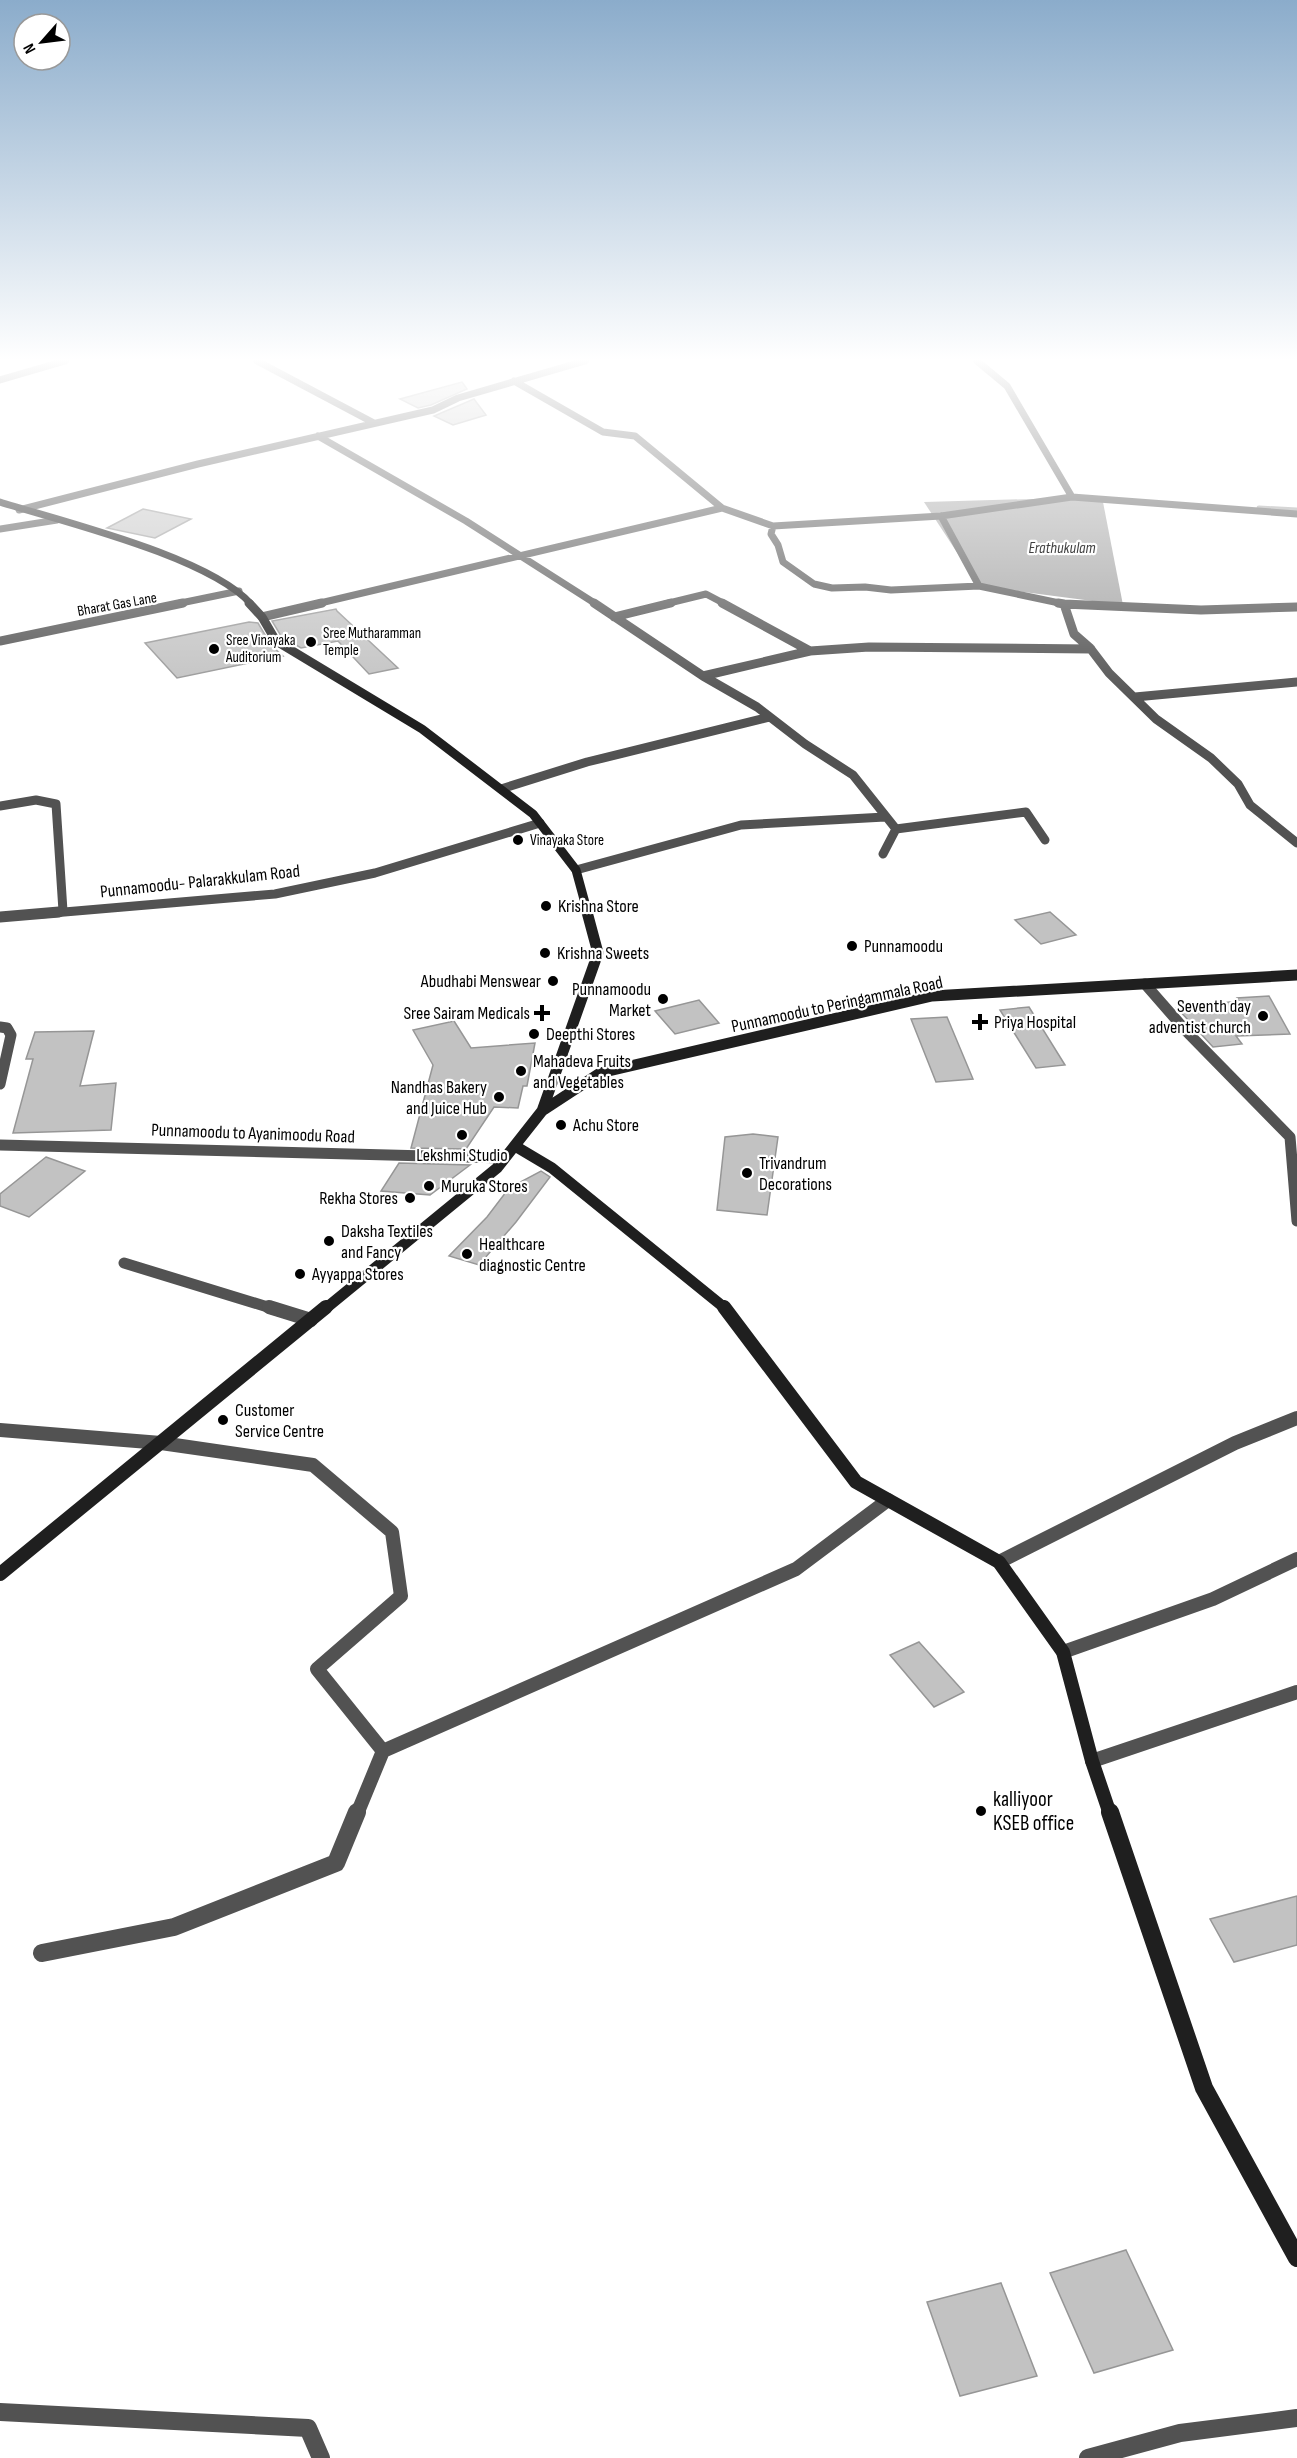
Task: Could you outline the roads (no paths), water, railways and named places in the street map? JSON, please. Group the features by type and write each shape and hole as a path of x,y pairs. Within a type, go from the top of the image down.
{"main road":[{"path":"0,502 19,510 172,557 239,591 262,617 276,641 422,729 533,814 576,870 598,953 542,1111 497,1168 0,1575"},
{"name":"Punnamoodu to Peringammala Road","path":"542,1111 600,1073 932,996 1297,975"},
{"path":"515,1146 552,1168 729,1312 856,1482 999,1562 1063,1652 1092,1761 1204,2088 1297,2258"}],"street":[{"path":"19,510 158,476"},
{"path":"390,476 770,717 804,744 853,775 896,829"},
{"path":"683,476 722,508 773,526 941,516 1072,497 1134,498 1297,514"},
{"path":"1060,476 1072,497"},
{"path":"262,617 722,508"},
{"path":"941,516 979,586"},
{"path":"0,529 57,520"},
{"path":"773,526 771,534 778,545 783,562 814,584 832,588 891,590 979,586 1064,604 1201,610 1297,607"},
{"name":"Bharat Gas Lane","path":"0,641 239,591"},
{"path":"614,617 706,594 810,651"},
{"path":"1064,604 1074,634 1091,649 1109,673 1156,719 1211,758 1238,784 1250,805 1297,843"},
{"path":"703,676 810,651 904,646 1091,649"},
{"path":"1135,697 1297,682"},
{"path":"501,789 597,760 770,717"},
{"path":"0,806 34,800 49,800 56,804 63,911"},
{"path":"896,829 947,824 977,815 1026,812 1045,840"},
{"path":"576,870 741,825 885,817"},
{"name":"Punnamoodu- Palarakkulam Road","path":"0,917 275,894 375,873 540,823"},
{"path":"883,854 896,829"},
{"path":"1145,984 1187,1032 1290,1137 1297,1221"},
{"path":"0,1027 7,1028 11,1035 0,1084"},
{"name":"Punnamoodu to Ayanimoodu Road","path":"0,1144 504,1158"},
{"path":"124,1263 311,1320"},
{"path":"999,1562 1235,1443 1297,1418"},
{"path":"0,1430 161,1443 313,1466 392,1532 401,1596 317,1669 383,1751"},
{"path":"42,1953 174,1927 336,1863 383,1751 796,1569 888,1500"},
{"path":"1063,1652 1213,1599 1297,1559"},
{"path":"1092,1761 1297,1692"},
{"path":"0,2412 308,2428 321,2458"},
{"path":"1088,2458 1180,2433 1297,2418"}],"water":[{"name":"Erathukulam","path":"1102,497 1123,605 979,586 924,502"}],"waterway":[{"path":"1259,508 1297,510"}],"place":[{"name":"Sree Mutharamman Temple","path":"311,642"},
{"name":"Sree Vinayaka Auditorium","path":"214,649"},
{"name":"Vinayaka Store","path":"518,840"},
{"name":"Krishna Store","path":"546,906"},
{"name":"Punnamoodu","path":"852,946"},
{"name":"Krishna Sweets","path":"545,953"},
{"name":"Abudhabi Menswear","path":"553,981"},
{"name":"Punnamoodu Market","path":"663,999"},
{"name":"Sree Sairam Medicals","path":"542,1013"},
{"name":"Seventh day adventist church","path":"1263,1016"},
{"name":"Priya Hospital","path":"980,1022"},
{"name":"Deepthi Stores","path":"534,1034"},
{"name":"Mahadeva Fruits and Vegetables","path":"521,1071"},
{"name":"Nandhas Bakery and Juice Hub","path":"499,1097"},
{"name":"Achu Store","path":"561,1125"},
{"name":"Lekshmi Studio","path":"462,1135"},
{"name":"Trivandrum Decorations","path":"747,1173"},
{"name":"Muruka Stores","path":"429,1186"},
{"name":"Rekha Stores","path":"410,1198"},
{"name":"Daksha Textiles and Fancy","path":"329,1241"},
{"name":"Healthcare diagnostic Centre","path":"467,1254"},
{"name":"Ayyappa Stores","path":"300,1274"},
{"name":"Customer Service Centre","path":"223,1420"},
{"name":"kalliyoor KSEB office","path":"981,1811"}]}
